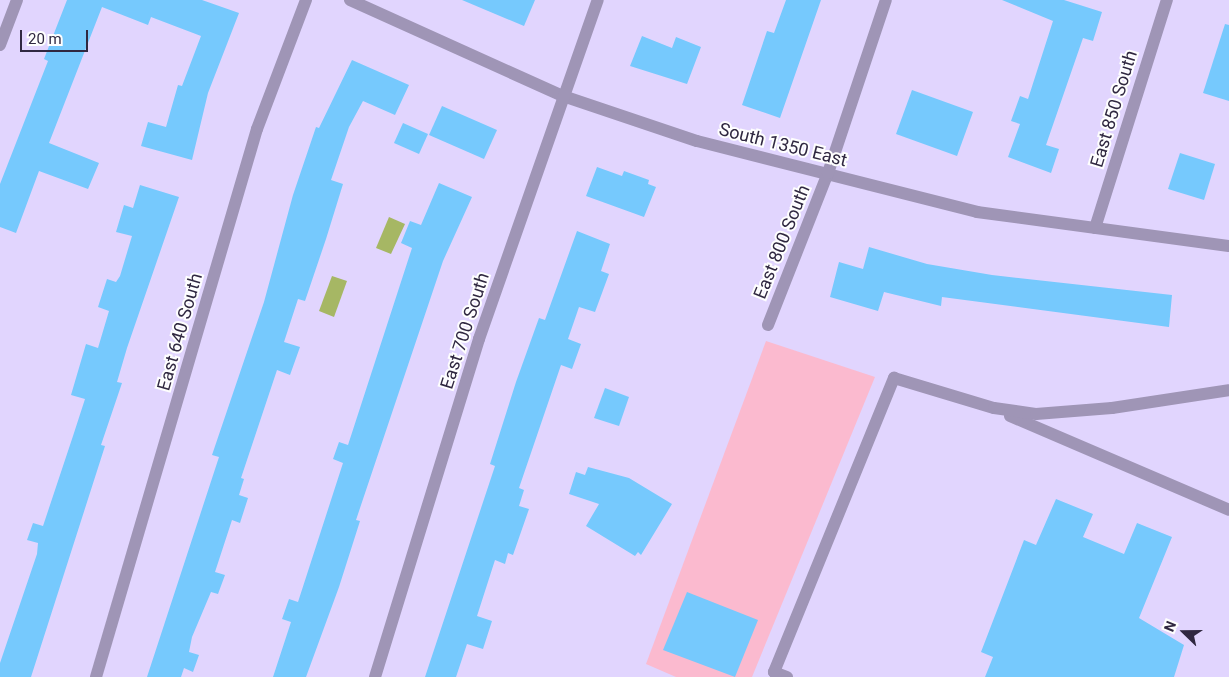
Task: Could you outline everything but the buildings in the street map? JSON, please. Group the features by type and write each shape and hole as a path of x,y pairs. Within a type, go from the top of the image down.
{"street":[{"path":"0,44 17,0"},
{"name":"East 640 South","path":"96,677 257,129 306,0"},
{"name":"South 1350 East","path":"350,0 563,96 697,141 977,212 1229,246"},
{"name":"East 700 South","path":"375,677 479,339 598,0"},
{"name":"East 800 South","path":"768,325 828,174 886,0"},
{"name":"East 850 South","path":"1095,228 1167,0"},
{"path":"787,677 774,672 894,378 994,408 1229,510"},
{"path":"994,408 1036,414 1112,408 1229,390"}],"shaded area":[{"path":"389,217 405,224 391,254 376,248"},
{"path":"332,276 347,281 334,317 319,311"},
{"path":"766,341 875,377 752,677 676,677 646,664"}]}
